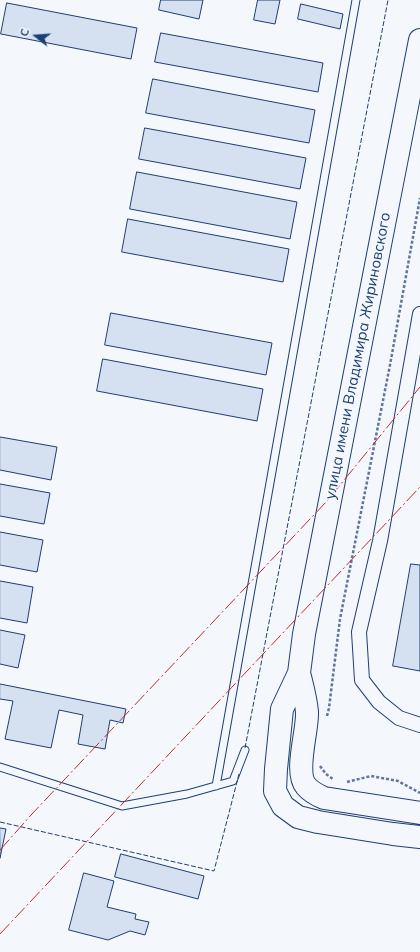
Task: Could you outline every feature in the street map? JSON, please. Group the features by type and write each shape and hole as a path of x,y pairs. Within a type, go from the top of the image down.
{"main road":[{"name":"улица имени Владимира Жириновского","path":"420,40 304,634 299,672 282,709 276,769 276,791 283,806 298,817 318,822 420,837"},
{"name":"улица имени Владимира Жириновского","path":"299,672 307,713 302,764 302,774 305,785 314,794 324,798 420,813"}],"street":[{"path":"420,314 380,541 359,632 362,680 379,702 399,718 420,725"}],"lane":[{"path":"216,786 356,0"},
{"path":"0,767 122,806 187,794 233,781 245,750"}],"building":[{"path":"161,0 203,0 199,19 159,10"},
{"path":"258,0 280,0 275,24 254,20"},
{"path":"7,3 137,28 131,59 1,34"},
{"path":"301,4 343,14 340,29 298,19"},
{"path":"161,33 323,63 318,92 155,62"},
{"path":"153,79 315,110 309,143 146,113"},
{"path":"145,128 306,158 300,189 139,159"},
{"path":"137,172 297,202 290,239 130,209"},
{"path":"128,219 289,249 283,282 122,252"},
{"path":"111,313 272,343 266,375 105,345"},
{"path":"103,359 263,389 257,421 97,391"},
{"path":"0,437 57,447 51,480 0,470"},
{"path":"0,484 50,493 44,524 0,516"},
{"path":"0,532 43,540 37,572 0,565"},
{"path":"411,564 420,565 420,671 393,666"},
{"path":"0,581 33,587 27,623 0,618"},
{"path":"0,630 25,635 18,668 0,664"},
{"path":"0,684 126,709 123,723 110,720 105,749 78,744 83,715 59,710 51,748 5,739 13,701 0,699"},
{"path":"0,828 6,829 0,858"},
{"path":"121,854 204,876 198,899 115,877"},
{"path":"84,873 114,881 107,907 136,914 135,919 149,922 145,935 130,931 108,940 69,930"}],"fence":[{"path":"245,748 388,0"},
{"path":"0,822 214,871 239,774"}],"power":[{"path":"0,850 32,814 327,501 420,387"},
{"path":"0,934 420,487"}]}
